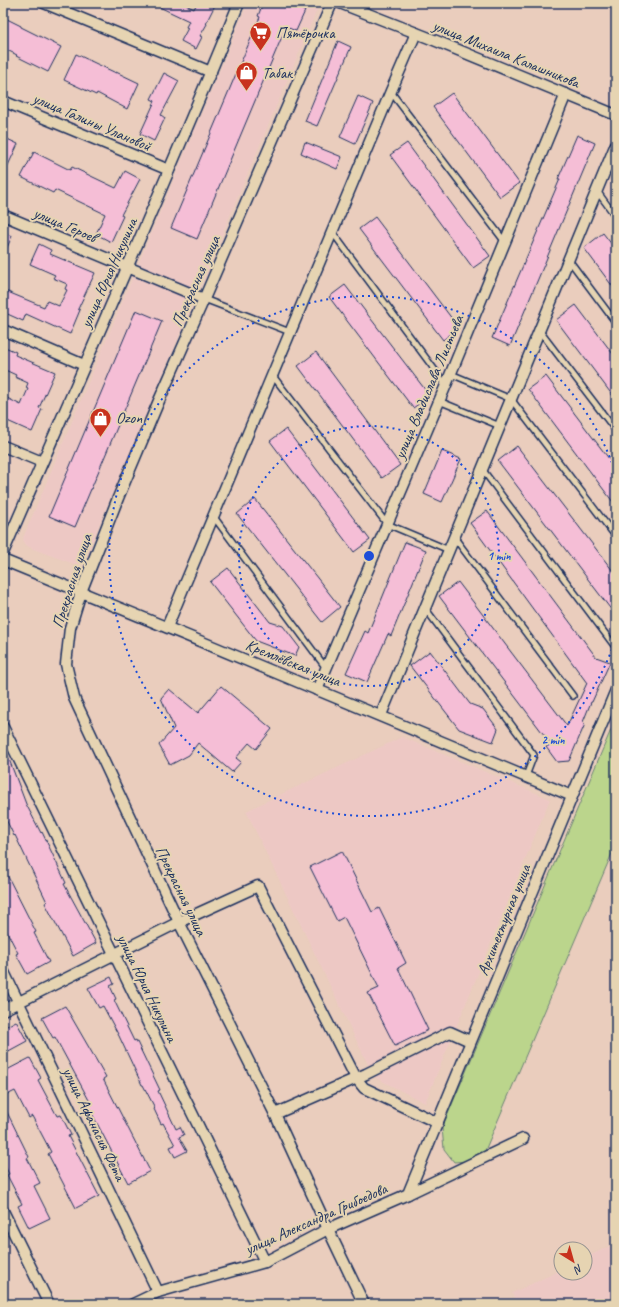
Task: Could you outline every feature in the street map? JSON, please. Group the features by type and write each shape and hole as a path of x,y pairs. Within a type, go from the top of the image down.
{"street":[{"path":"44,3 211,72"},
{"name":"улица Юрия Никулина","path":"3,553 84,365 128,268 239,3"},
{"name":"Прекрасная улица","path":"332,3 124,484 81,592 70,628 66,664 74,698 179,922 275,1114 364,1304"},
{"name":"улица Михаила Калашникова","path":"340,3 616,115"},
{"path":"167,627 416,33"},
{"name":"улица Владислава Листьева","path":"317,690 440,401 566,94"},
{"name":"улица Галины Улановой","path":"3,101 169,170"},
{"path":"381,715 616,144"},
{"name":"улица Героев","path":"3,215 204,299"},
{"path":"3,330 84,365"},
{"path":"3,446 42,462"},
{"name":"Кремлёвская улица","path":"3,560 381,715 572,796"},
{"name":"Архитектурная улица","path":"422,1161 470,1041 616,690"},
{"name":"улица Юрия Никулина","path":"3,727 265,1262"},
{"path":"3,1010 179,922 258,886 356,1078 364,1088 438,1122"},
{"name":"улица Афанасия Фета","path":"3,970 158,1292"},
{"path":"275,1114 356,1078 450,1032 470,1041"},
{"path":"408,1194 524,1138"},
{"name":"улица Александра Грибоедова","path":"133,1304 158,1292 265,1262 328,1229 408,1194 422,1161"},
{"path":"3,1211 49,1304"}],"lane":[{"path":"391,91 505,242"},
{"path":"597,191 616,217"},
{"path":"332,232 446,385"},
{"path":"568,259 616,323"},
{"path":"204,299 290,332"},
{"path":"539,330 616,431"},
{"path":"451,374 511,399 616,537"},
{"path":"272,375 387,524 449,550"},
{"path":"440,401 500,426"},
{"path":"482,469 616,648"},
{"path":"213,516 326,668"},
{"path":"454,537 573,696"},
{"path":"425,608 534,755 526,776"}],"shaded area":[{"path":"248,3 313,3 316,5 317,10 86,556 80,563 74,564 33,549 24,544 23,538"},
{"path":"402,737 550,799 425,1103 374,1077 246,811"},
{"path":"616,1243 616,1304 517,1304 512,1293 553,1274 553,1281 593,1281 593,1254"}],"green space":[{"path":"616,718 616,844 481,1160 454,1162 444,1149 442,1128"}],"building":[{"path":"151,3 182,3 194,9 197,3 216,3 200,36 202,37 196,49 181,41 188,28 186,27 189,21"},
{"path":"263,3 286,3 305,11 296,31 286,27 197,239 171,228 260,17 258,16"},
{"path":"3,17 61,47 48,72 3,48"},
{"path":"338,41 351,47 317,126 305,121"},
{"path":"76,54 139,83 127,109 97,93 96,95 64,80"},
{"path":"164,73 179,81 161,115 165,118 154,141 140,134 155,101 151,99"},
{"path":"452,93 519,183 500,197 433,107"},
{"path":"358,96 373,103 355,144 340,137"},
{"path":"577,135 595,143 510,346 492,338 560,179 558,179"},
{"path":"3,137 18,144 3,176"},
{"path":"305,142 342,157 337,169 301,153"},
{"path":"407,143 490,256 473,268 390,155"},
{"path":"34,152 70,170 72,167 116,188 125,171 140,179 121,215 123,216 111,242 96,234 105,214 55,190 53,193 21,177"},
{"path":"375,217 459,328 443,340 359,229"},
{"path":"3,232 12,236 3,257"},
{"path":"603,233 616,250 616,291 584,248"},
{"path":"39,244 51,250 50,254 95,273 78,309 80,310 70,334 26,314 23,321 3,312 3,290 44,307 47,301 59,306 67,290 65,289 67,284 53,278 55,275 30,264"},
{"path":"345,285 430,396 413,408 329,297"},
{"path":"576,305 616,358 616,400 556,320"},
{"path":"136,310 162,321 75,527 49,516"},
{"path":"3,346 16,352 15,355 55,372 39,408 42,409 32,432 3,419 3,408 7,398 21,405 28,389 26,388 28,383 3,369"},
{"path":"316,352 400,465 382,478 298,366"},
{"path":"546,376 616,468 616,506 528,389"},
{"path":"286,429 370,540 354,552 270,441"},
{"path":"517,446 616,575 616,616 498,461"},
{"path":"442,451 461,459 442,502 424,494"},
{"path":"255,499 340,607 322,622 237,514"},
{"path":"487,511 596,657 610,662 591,702 583,722 585,724 569,761 557,762 546,747 551,744 439,596 458,582 567,726 587,683 470,523"},
{"path":"405,542 426,550 391,636 388,634 367,682 346,673 365,631 368,633"},
{"path":"228,568 270,622 283,626 299,647 295,656 256,641 210,582"},
{"path":"430,651 470,704 483,709 498,729 493,742 459,729 410,666"},
{"path":"221,686 272,729 256,749 249,743 236,758 241,762 232,772 198,743 189,755 170,765 159,745 174,728 161,698 169,689 198,713"},
{"path":"4,746 26,804 52,853 66,883 64,884 96,943 73,956 45,903 47,902 3,813"},
{"path":"342,851 372,912 379,908 406,963 398,968 428,1030 395,1046 368,993 379,988 344,917 337,921 310,867"},
{"path":"3,867 36,932 34,933 49,962 27,974 16,954 18,953 3,924"},
{"path":"111,977 114,984 110,986 116,999 114,1000 134,1041 136,1040 160,1090 158,1091 176,1129 180,1127 184,1135 179,1137 187,1151 175,1157 170,1147 175,1145 163,1123 161,1124 154,1109 155,1108 142,1085 119,1036 103,1006 99,1008 88,988"},
{"path":"65,1006 106,1077 103,1079 150,1171 128,1183 87,1104 90,1102 55,1037 53,1038 42,1018"},
{"path":"16,1021 27,1041 3,1054 3,1028"},
{"path":"30,1058 41,1078 38,1080 57,1116 61,1115 71,1135 68,1136 99,1196 76,1208 48,1154 51,1152 32,1116 29,1118 15,1091 3,1097 3,1072"},
{"path":"3,1104 40,1183 34,1186 50,1218 29,1228 18,1206 22,1204 7,1175 9,1174 3,1162"}],"place":[{"name":"Пятёрочка","path":"261,52"},
{"name":"Табак","path":"246,92"},
{"name":"Ozon","path":"101,438"}]}
